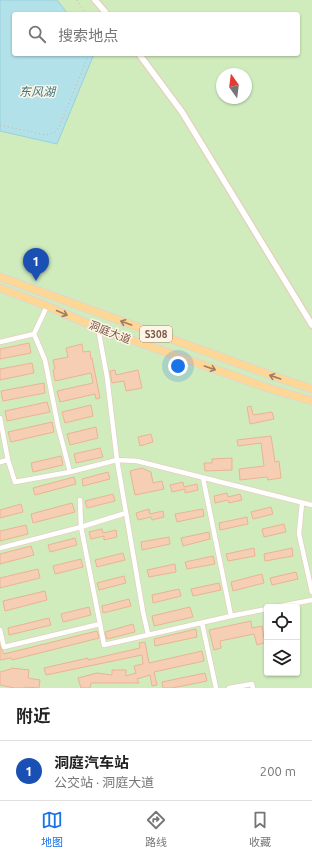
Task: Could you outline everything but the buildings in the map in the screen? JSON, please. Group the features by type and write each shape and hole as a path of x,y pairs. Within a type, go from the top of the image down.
{"main road":[{"name":"洞庭大道","path":"0,277 312,389"},
{"name":"洞庭大道","path":"0,288 98,328 271,389 312,401"}],"street":[{"path":"95,0 105,12"},
{"path":"140,56 186,119 312,325"},
{"path":"47,306 34,334 45,360 58,426 70,472"},
{"path":"98,328 107,378 117,460 148,634"},
{"path":"0,342 34,334"},
{"path":"0,418 8,460 15,482 70,472 117,460 137,461 312,505"},
{"path":"0,462 8,460"},
{"path":"203,478 232,616"},
{"path":"80,500 81,527 104,645 148,634 264,610"},
{"path":"302,503 299,534 312,592"},
{"path":"0,548 81,527 126,513"},
{"path":"291,604 312,600"},
{"path":"202,623 216,688"},
{"path":"0,630 4,646 100,624"},
{"path":"229,688 252,684 252,688"}],"path":[{"path":"77,0 85,12"},
{"path":"0,125 45,135 55,132 59,127 88,56"}],"green space":[{"path":"0,0 312,0 312,688 0,688"}],"water":[{"name":"东风湖","path":"0,0 57,0 66,12 12,12 12,56 93,56 57,144 0,131"}],"place":[{"name":"洞庭汽车站","path":"36,281"}]}
